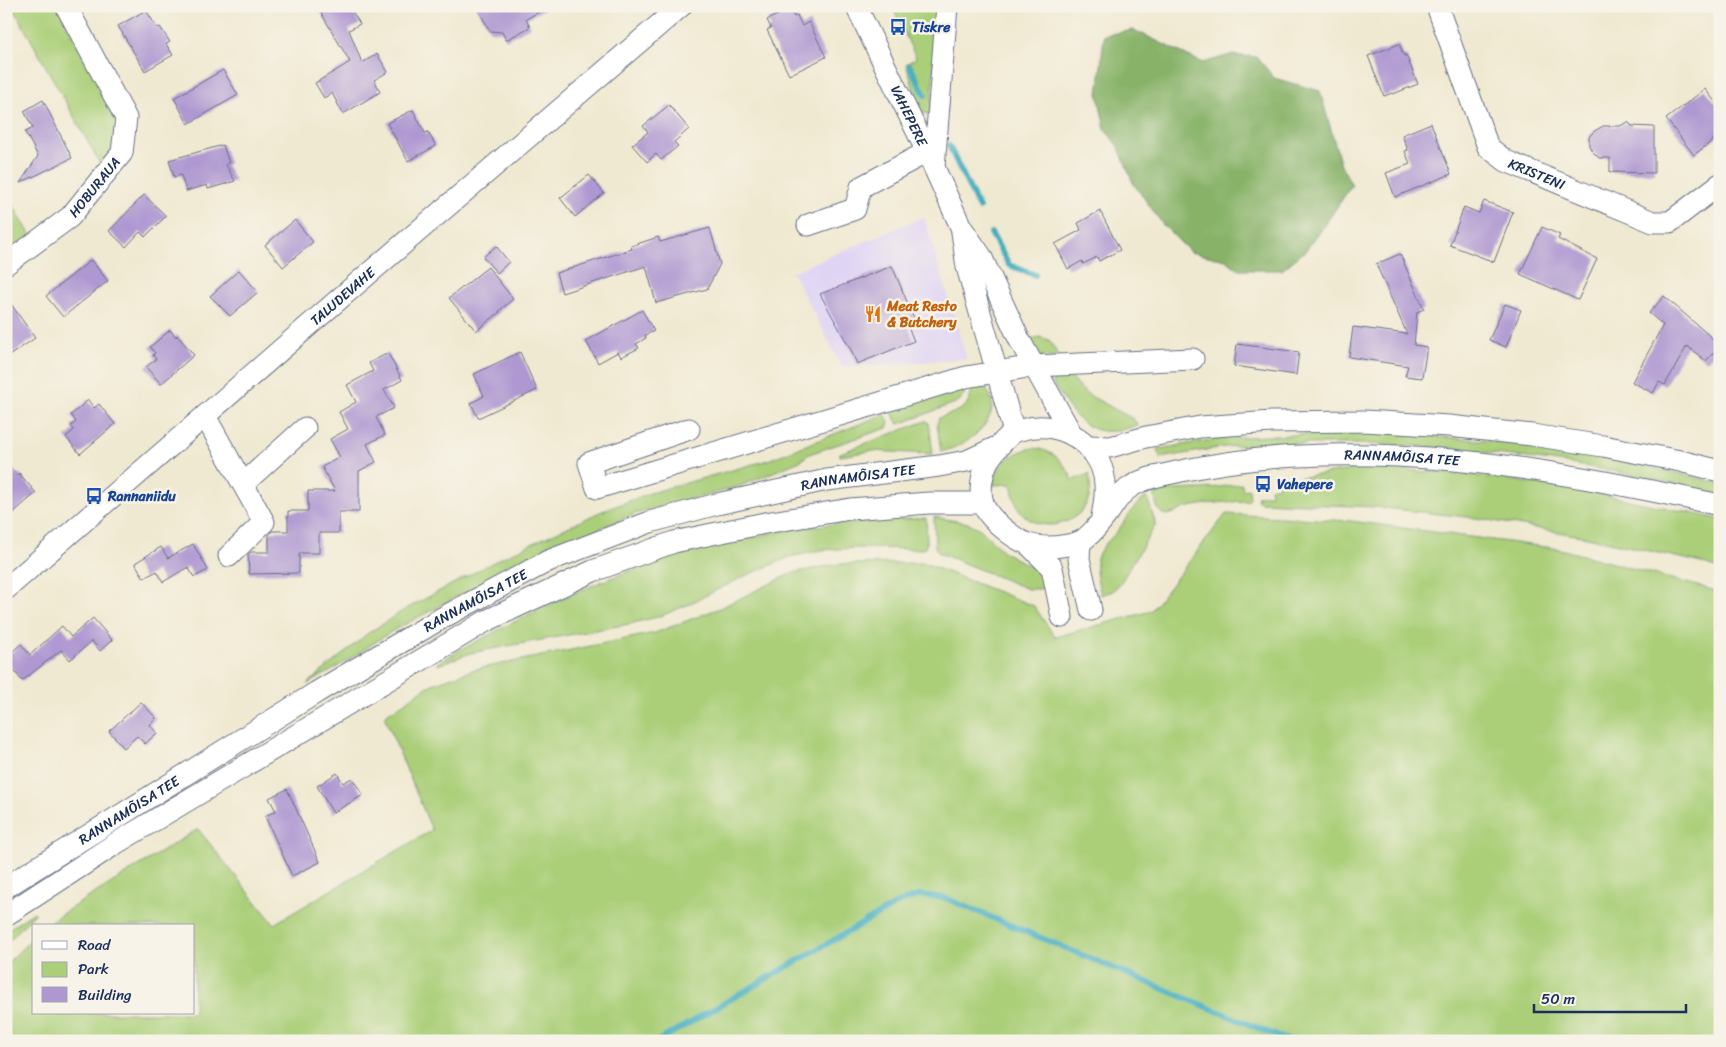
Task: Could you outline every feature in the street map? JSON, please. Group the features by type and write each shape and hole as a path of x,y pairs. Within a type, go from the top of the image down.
{"street":[{"name":"HOBURAUA","path":"6,264 70,217 122,153 126,118 66,6"},
{"name":"TALUDEVAHE","path":"6,590 681,6"},
{"name":"VAHEPERE","path":"856,6 931,160 961,227 981,256 1020,339 1071,433"},
{"path":"808,225 856,209 861,187 931,160 947,6"},
{"name":"KRISTENI","path":"1437,6 1488,147 1506,161 1654,222 1670,222 1720,184"},
{"name":"VAHEPERE","path":"961,227 968,267 1014,432"},
{"path":"689,429 589,463 597,488 966,377 1034,366 1193,360"},
{"path":"205,416 264,522 229,556"},
{"path":"1089,446 1110,447 1146,437 1200,427 1272,422 1364,420 1449,426 1532,435 1603,446 1720,471"},
{"path":"1029,545 1050,547 1080,542 1101,522 1106,496 1100,463 1089,446 1071,433 1034,426 1014,432 999,446 988,462 982,482 983,503 990,516 1009,533 1029,545 1052,568 1062,617"},
{"path":"243,484 305,428"},
{"name":"RANNAMÕISA TEE","path":"6,887 317,692 440,619 548,561 650,522 717,504 827,480 967,461 999,446"},
{"name":"RANNAMÕISA TEE","path":"1101,522 1129,487 1145,479 1207,466 1310,456 1360,455 1443,460 1533,469 1614,482 1720,505"},
{"name":"RANNAMÕISA TEE","path":"6,915 115,844 486,621 593,570 674,542 765,523 850,509 929,503 983,503"},
{"path":"1080,542 1079,559 1090,610"}],"shaded area":[{"path":"924,217 967,359 842,367 792,272"}],"green space":[{"path":"12,6 58,6 115,111 119,132 112,156 102,167"},
{"path":"892,6 938,6 931,114 921,113 906,64 916,58"},
{"path":"1134,30 1203,63 1230,55 1257,57 1274,78 1320,91 1341,165 1352,185 1305,251 1282,270 1239,270 1226,260 1190,252 1164,226 1133,183 1119,148 1105,129 1098,95 1104,35"},
{"path":"6,194 32,237 6,256"},
{"path":"1039,337 1049,340 1060,358 1039,356 1031,339"},
{"path":"1069,372 1076,385 1087,394 1133,419 1138,425 1118,431 1103,431 1093,429 1077,418 1053,384 1054,377"},
{"path":"972,385 978,385 987,390 992,404 989,418 973,437 941,452 937,424 939,418 958,411 967,404"},
{"path":"965,387 964,395 958,402 899,424 892,412 894,408"},
{"path":"885,414 889,422 887,428 809,454 800,461 738,487 638,513 523,562 394,630 331,671 307,684 367,634 404,610 503,557 600,512 650,493 768,460"},
{"path":"926,421 929,423 933,454 871,451 840,456 840,453"},
{"path":"1372,432 1532,446 1638,464 1720,483 1720,495 1608,470 1449,448 1373,444 1262,444 1224,447 1160,458 1158,449 1223,438"},
{"path":"1033,448 1047,451 1058,458 1073,480 1089,474 1089,498 1077,515 1069,520 1049,525 1039,524 1030,520 1022,513 1018,506 1011,484 993,485 998,471 1007,460 1018,452"},
{"path":"1370,467 1491,477 1590,492 1720,519 1720,569 1694,561 1587,537 1476,518 1375,507 1260,502 1257,500 1258,496 1271,494 1270,488 1278,486 1277,481"},
{"path":"1242,484 1243,490 1249,489 1250,499 1247,501 1201,505 1185,508 1169,515 1161,513 1154,493 1170,490 1203,489"},
{"path":"1147,497 1155,526 1121,582 1113,591 1101,595 1096,568 1099,553 1134,507"},
{"path":"1226,514 1351,521 1560,549 1720,592 1720,1041 6,1041 6,964 32,939 32,1014 195,1014 195,924 47,924 198,829 274,924 432,830 384,716 430,685 472,670 655,633 720,608 792,573 838,564 924,563 1034,606 1055,637 1151,611"},
{"path":"934,517 969,523 980,529 1004,552 1040,572 1045,579 1046,587 1028,589 939,553 935,547"},
{"path":"926,518 927,543 924,549 856,548 822,550 790,557 747,575 661,616 629,624 470,653 438,665 437,663 511,623 587,587 672,557 739,540 810,527"},
{"path":"35,913 6,944 6,931"}],"building":[{"path":"317,6 349,6 360,24 349,30 362,63 377,54 388,72 374,80 380,92 343,114 332,93 324,98 315,83 350,62"},
{"path":"476,6 550,6 526,19 530,27 506,40 502,32 490,31"},
{"path":"790,9 794,17 797,15 802,26 809,22 826,57 789,75 767,30 771,28 767,20"},
{"path":"146,10 157,28 160,27 170,42 166,44 173,55 145,71 118,26"},
{"path":"1399,44 1404,56 1406,55 1418,84 1384,96 1368,56"},
{"path":"223,70 238,95 188,124 174,98"},
{"path":"1705,89 1720,108 1720,135 1694,155 1666,119"},
{"path":"43,100 72,158 20,183 38,156 25,132 33,128 24,111"},
{"path":"669,105 689,129 674,142 678,146 661,160 656,154 647,162 632,145 648,132 643,126"},
{"path":"413,110 425,133 428,132 436,146 408,161 387,123"},
{"path":"1628,122 1632,126 1654,127 1654,173 1610,172 1610,158 1599,158 1589,146 1589,137 1593,132 1603,126 1620,126"},
{"path":"1431,123 1451,174 1395,197 1386,173 1410,164 1405,151 1408,150 1402,135"},
{"path":"223,145 229,163 226,165 235,181 208,189 207,185 186,191 181,175 174,177 169,160"},
{"path":"589,175 604,193 575,217 560,198"},
{"path":"144,195 166,216 145,237 140,232 126,247 109,231"},
{"path":"1484,201 1513,212 1494,262 1450,245 1464,207 1479,213"},
{"path":"1100,211 1120,250 1099,261 1097,257 1083,264 1082,261 1068,269 1055,244 1081,230 1078,223"},
{"path":"295,220 313,242 283,267 265,245"},
{"path":"1542,227 1560,235 1558,239 1597,259 1578,300 1520,274"},
{"path":"710,228 720,264 707,289 656,303 646,266 562,293 556,273 632,249 631,246 658,237 660,242"},
{"path":"496,246 509,262 497,273 483,257"},
{"path":"1400,254 1424,309 1417,312 1414,345 1427,347 1422,378 1405,376 1408,366 1349,357 1353,327 1407,334 1376,264"},
{"path":"91,260 108,281 63,317 46,296"},
{"path":"892,266 916,323 908,327 914,341 857,364 820,294"},
{"path":"488,267 513,299 476,331 449,298"},
{"path":"239,270 258,292 230,316 210,296"},
{"path":"1664,296 1720,345 1706,361 1687,346 1665,385 1659,382 1653,393 1632,382 1663,325 1649,313"},
{"path":"6,297 35,338 6,358"},
{"path":"1505,304 1521,310 1506,347 1489,340"},
{"path":"642,310 654,331 645,335 646,338 636,344 639,348 621,357 618,352 598,363 586,341"},
{"path":"170,330 176,337 177,335 194,355 161,384 146,367 156,359 153,355 155,353 150,347"},
{"path":"1237,344 1299,352 1296,375 1234,366"},
{"path":"520,352 537,390 478,418 471,403 484,396 474,374"},
{"path":"388,353 402,380 384,390 394,408 376,417 385,435 367,444 376,462 359,471 359,512 339,512 339,533 319,533 319,553 299,553 299,573 249,574 248,555 251,552 269,552 269,535 272,531 288,531 288,511 308,511 308,491 335,491 322,467 340,457 330,439 348,429 339,412 356,402 347,385 373,371 369,363"},
{"path":"88,400 94,408 99,404 115,424 80,454 66,437 74,430 71,426 76,422 71,415"},
{"path":"6,463 17,475 19,473 36,493 6,519"},
{"path":"193,544 208,570 194,577 188,567 163,582 157,571 144,578 135,563 161,547 168,558"},
{"path":"93,618 112,640 100,651 92,641 70,660 61,650 22,681 6,660 6,657 21,644 30,655 62,626 71,637"},
{"path":"141,702 156,718 150,725 157,733 145,744 137,736 124,748 109,731"},
{"path":"337,773 343,783 352,778 363,795 333,813 317,786"},
{"path":"287,789 320,862 292,876 265,816 276,811 269,798"}],"waterway":[{"path":"910,66 925,95"},
{"path":"949,146 979,208"},
{"path":"991,233 1009,265 1035,275"},
{"path":"658,1041 900,902 920,895 945,898 1289,1041"}],"place":[{"name":"Tiskre","path":"898,27"},
{"name":"Meat Resto & Butchery","path":"873,314"},
{"name":"Vahepere","path":"1263,484"},
{"name":"Rannaniidu","path":"94,496"}]}
